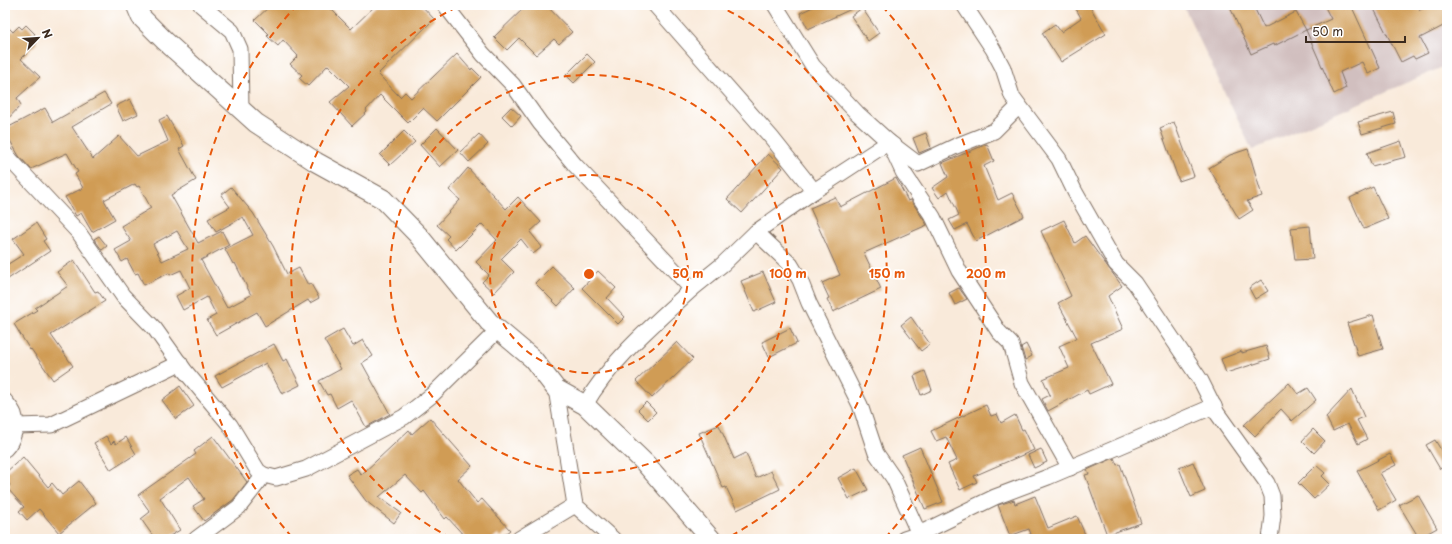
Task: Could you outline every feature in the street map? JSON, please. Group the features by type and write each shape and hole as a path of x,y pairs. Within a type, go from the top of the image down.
{"street":[{"path":"136,5 142,17 165,41 256,123 316,162 383,199 418,235 476,309 489,322 533,359 556,389 585,405 645,463 711,539"},
{"path":"201,5 232,31 240,49 241,110"},
{"path":"445,5 483,54 513,85 540,123 575,165 692,289"},
{"path":"655,5 771,136 814,191"},
{"path":"775,5 813,66 857,113 889,142 918,164 956,146 994,132 1019,106"},
{"path":"964,5 993,49 1003,68 1012,96 1059,159 1075,192 1116,264 1135,283 1201,381 1214,406 1267,483 1272,496 1273,516 1270,539"},
{"path":"585,405 596,386 660,317 723,264 756,232 814,191 889,142"},
{"path":"889,142 903,172 933,217 959,271 999,332 1010,344 1022,384 1070,468"},
{"path":"5,154 79,233 123,296 155,329 230,426 258,471 264,475 276,478 306,469 404,416 432,395 499,329"},
{"path":"756,232 791,265 800,280 809,303 860,405 876,453 894,479 919,534"},
{"path":"16,426 51,425 180,363"},
{"path":"556,389 575,505 613,539"},
{"path":"5,401 14,414 16,426 9,446 5,449"},
{"path":"904,539 919,534 995,497 1070,468 1214,406"},
{"path":"196,539 239,507 264,475"},
{"path":"519,539 575,505"}],"shaded area":[{"path":"1183,5 1447,5 1447,65 1252,150"}],"building":[{"path":"271,5 327,5 351,29 376,5 421,5 434,19 378,74 400,97 405,92 411,98 457,54 471,70 472,68 481,77 437,121 423,108 408,123 380,95 366,110 367,112 352,126 330,102 349,86 328,65 308,86 299,78 302,75 290,64 298,56 283,40 278,46 267,36 269,34 255,20"},
{"path":"527,5 546,5 572,32 559,44 554,39 536,55 519,38 507,50 494,37"},
{"path":"817,5 860,5 808,29 800,13"},
{"path":"1074,5 1089,5 1106,34 1061,62 1042,33 1055,24 1061,32 1081,18"},
{"path":"1229,5 1253,5 1264,28 1296,12 1306,30 1274,46 1273,44 1251,54"},
{"path":"1324,5 1351,5 1380,68 1368,74 1362,62 1340,72 1346,88 1334,94 1306,30 1331,19"},
{"path":"1372,5 1418,5 1420,10 1430,5 1447,5 1447,24 1420,38 1428,53 1415,59 1413,56 1401,62"},
{"path":"862,8 879,33 868,41 851,16"},
{"path":"5,24 13,32 19,26 22,29 26,25 35,34 32,38 37,43 21,59 40,77 17,98 21,105 5,122"},
{"path":"587,54 595,62 574,83 566,75"},
{"path":"104,93 111,104 72,127 93,159 119,136 137,156 168,141 159,120 167,116 184,146 179,149 196,180 171,195 198,243 222,231 229,245 201,260 227,308 251,295 235,263 233,264 225,249 253,235 243,217 216,232 208,219 230,207 221,195 231,187 253,213 273,246 287,274 299,268 308,285 311,284 319,298 310,303 308,300 265,326 257,312 216,335 207,320 216,315 207,297 183,310 176,296 190,288 181,270 170,275 169,273 144,285 138,273 135,274 127,259 122,262 115,250 131,241 121,226 151,208 139,186 137,187 135,184 104,200 115,219 92,232 81,213 76,216 65,197 83,188 75,174 78,172 67,153 31,169 19,156 5,132 5,129 45,108 53,122","holes":["177,231 188,249 162,261 153,244"]},
{"path":"130,99 138,114 123,121 116,106"},
{"path":"511,107 521,116 512,126 502,116"},
{"path":"1393,112 1396,124 1362,134 1358,122"},
{"path":"1174,122 1194,176 1179,181 1160,128"},
{"path":"437,128 458,150 440,167 420,145"},
{"path":"404,131 415,142 390,165 380,155"},
{"path":"926,133 931,148 919,153 913,138"},
{"path":"479,134 488,144 469,162 460,152"},
{"path":"1401,141 1406,157 1372,166 1367,153"},
{"path":"987,144 994,161 984,166 998,200 1012,193 1024,216 976,241 967,224 955,230 949,220 959,215 948,191 939,198 932,188 948,177 942,163"},
{"path":"1248,149 1262,196 1247,201 1253,210 1239,219 1209,168 1230,155"},
{"path":"768,154 783,168 742,213 727,199"},
{"path":"468,168 506,209 518,197 541,222 530,232 542,247 533,254 521,239 501,259 514,272 494,293 482,282 489,275 476,262 497,240 482,224 456,250 446,239 449,236 437,225 460,200 449,190"},
{"path":"896,178 908,201 911,200 927,225 864,253 881,289 833,312 827,299 829,298 822,283 840,275 810,208 835,197 840,207"},
{"path":"1373,187 1388,219 1364,229 1350,198"},
{"path":"1064,220 1075,243 1085,236 1122,286 1108,296 1123,329 1091,343 1111,384 1089,394 1087,390 1048,411 1042,399 1050,395 1043,379 1069,368 1059,346 1077,338 1058,303 1071,296 1041,231"},
{"path":"36,223 46,239 43,241 50,251 5,281 5,266 24,254 13,239"},
{"path":"1310,226 1313,259 1295,260 1291,228"},
{"path":"99,236 107,246 102,250 94,239"},
{"path":"74,260 95,292 98,291 105,301 51,335 73,366 53,380 31,349 30,350 14,324 37,310 35,308 68,286 57,272"},
{"path":"552,266 575,288 558,306 535,283"},
{"path":"598,271 616,288 607,298 625,317 618,324 582,288"},
{"path":"763,272 776,302 754,312 741,281"},
{"path":"1261,280 1268,291 1255,299 1249,288"},
{"path":"959,288 967,299 955,305 949,293"},
{"path":"1373,315 1383,349 1358,356 1347,323"},
{"path":"911,317 930,344 921,351 901,325"},
{"path":"790,328 797,343 769,357 762,342"},
{"path":"343,329 353,346 363,340 373,356 362,363 390,414 366,427 351,400 337,408 330,394 327,395 319,381 341,369 324,340"},
{"path":"677,342 693,359 652,398 636,381"},
{"path":"274,344 283,361 287,359 300,385 282,394 266,363 222,387 215,376"},
{"path":"1026,344 1032,356 1025,360 1021,347"},
{"path":"1266,346 1270,359 1226,373 1221,359 1242,351 1242,353"},
{"path":"925,371 932,390 921,395 914,376"},
{"path":"1289,383 1298,394 1308,388 1316,400 1292,421 1281,409 1255,436 1244,425"},
{"path":"180,386 194,406 176,419 162,400"},
{"path":"1352,389 1364,417 1357,420 1367,439 1358,444 1348,424 1333,431 1326,417"},
{"path":"646,402 656,412 648,420 638,410"},
{"path":"986,405 991,416 997,414 1001,423 1015,415 1022,430 1024,429 1034,450 974,476 977,482 960,490 948,464 957,460 946,437 936,441 931,431"},
{"path":"430,418 472,466 458,479 477,503 482,499 510,530 501,537 498,534 492,539 467,539 447,517 445,519 424,491 422,493 405,475 379,497 401,513 394,523 366,501 347,475 357,469 361,475 409,430 412,434"},
{"path":"719,425 734,459 746,453 756,478 771,471 780,489 737,510 726,487 723,488 699,433"},
{"path":"1313,429 1325,441 1314,453 1302,441"},
{"path":"106,436 111,444 114,441 116,444 126,437 136,454 111,470 94,443"},
{"path":"213,436 247,482 233,500 204,521 193,506 204,499 189,477 160,498 180,530 165,539 155,539 141,519 150,512 138,495 196,454 194,451"},
{"path":"1435,440 1447,460 1447,464 1440,469 1426,445"},
{"path":"920,447 943,502 925,509 902,455"},
{"path":"1041,449 1047,462 1034,468 1028,455"},
{"path":"1390,454 1396,465 1380,473 1396,500 1379,510 1357,471"},
{"path":"23,457 48,487 52,483 62,495 79,481 96,503 59,533 39,509 27,520 19,511 24,507 7,488 10,485 5,479 5,473"},
{"path":"1114,458 1117,465 1120,464 1141,523 1107,535 1085,475 1089,474 1087,470"},
{"path":"1193,462 1205,491 1191,497 1179,468"},
{"path":"1316,465 1325,473 1322,476 1330,484 1314,499 1298,483"},
{"path":"856,468 868,490 849,499 838,478"},
{"path":"1418,495 1437,528 1419,538 1399,505"},
{"path":"1035,496 1048,528 1077,516 1087,539 1021,539 1031,534 1029,529 1010,536 998,505 1014,500 1015,504"}]}
